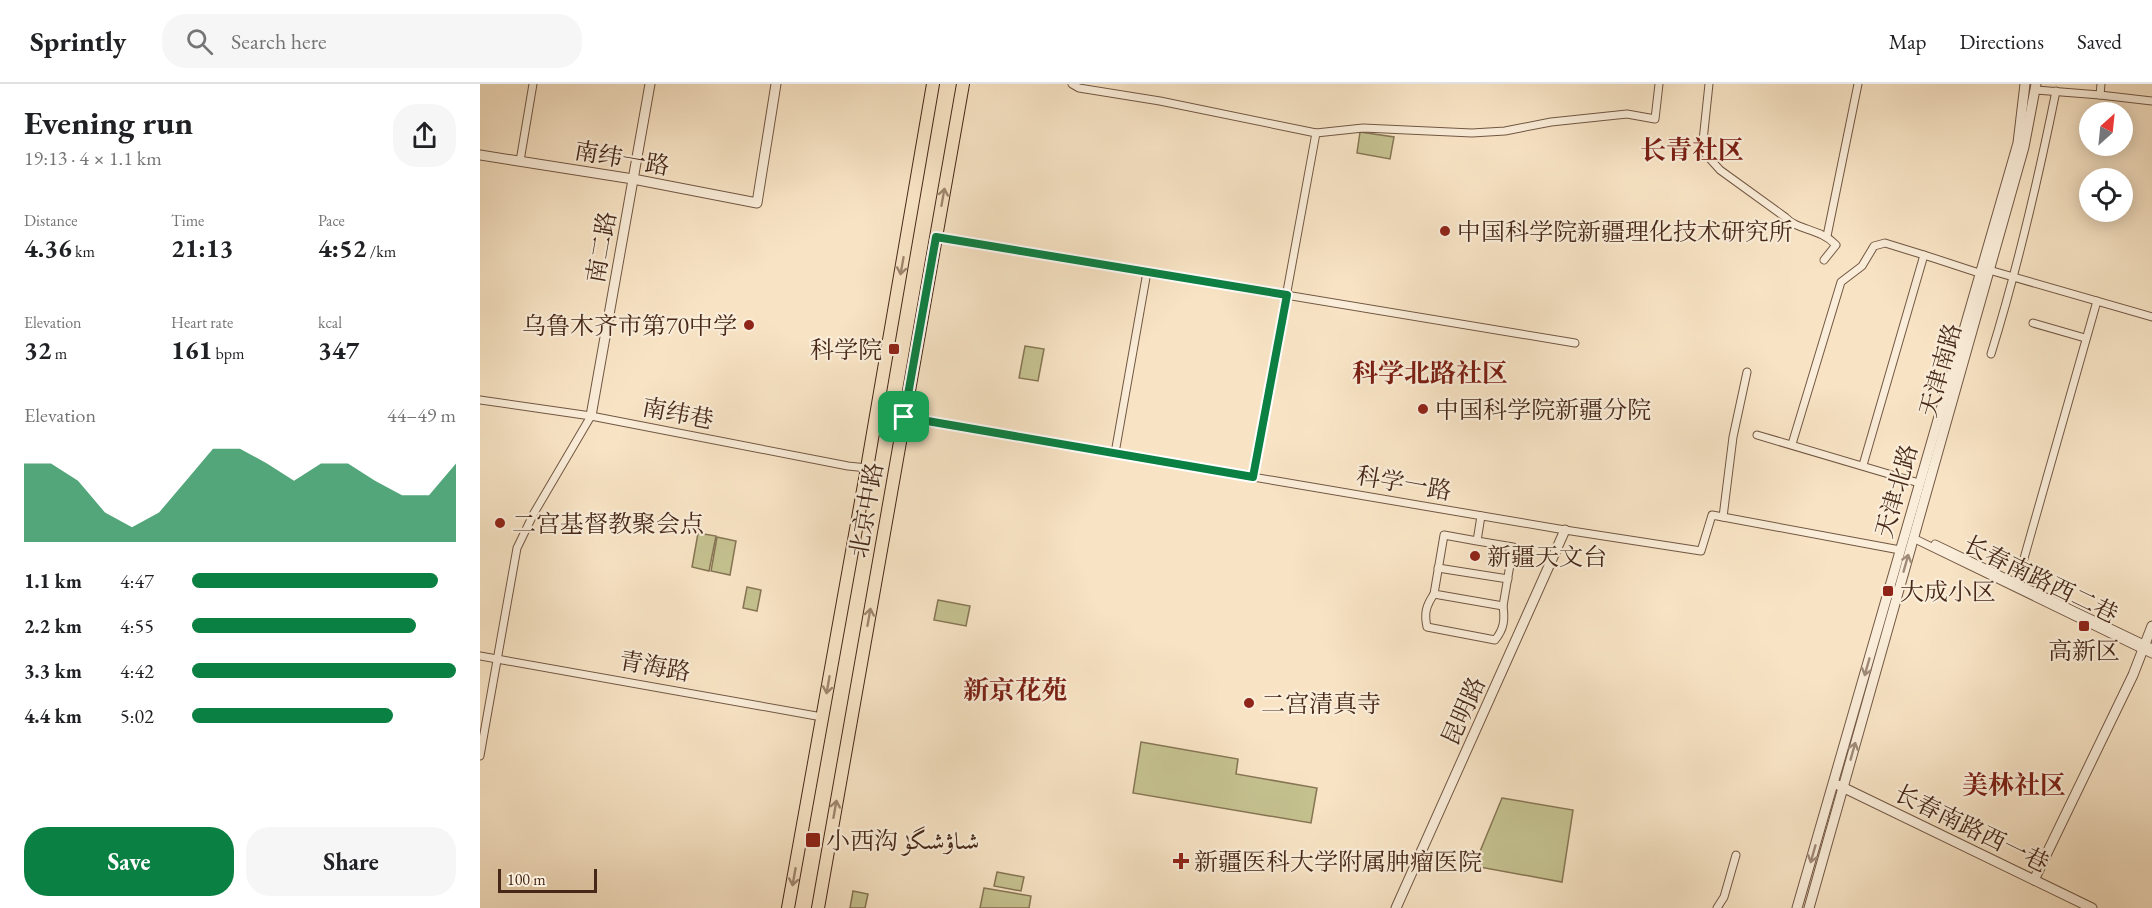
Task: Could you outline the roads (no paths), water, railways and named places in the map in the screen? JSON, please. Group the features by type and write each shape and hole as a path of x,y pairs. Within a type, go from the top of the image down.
{"main road":[{"name":"北京中路","path":"788,908 933,84"},
{"name":"北京中路","path":"818,908 963,84"}],"street":[{"path":"520,161 533,84"},
{"name":"南二路","path":"591,416 650,84"},
{"name":"南纬一路","path":"480,155 633,179 757,203 776,84"},
{"path":"1072,84 1079,88 1160,101 1316,133 1363,128 1472,133 1505,131 1551,122 1627,114 1654,119 1659,84"},
{"path":"1709,84 1702,150 1720,170 1785,216 1790,222 1827,236 1836,245 1824,260"},
{"path":"1827,236 1858,84"},
{"path":"1984,272 2018,143 2025,84"},
{"path":"2100,95 2101,84"},
{"path":"2036,87 2152,101"},
{"name":"天津南路","path":"1809,908 1838,785 1880,637 1913,536 1930,462 1984,272 2024,147 2036,87"},
{"path":"1991,354 2014,279 2036,189 2056,91"},
{"path":"1253,477 1316,133"},
{"path":"936,237 1575,343"},
{"path":"1792,444 1841,282 1862,266 1874,246 1885,243 2152,317"},
{"path":"1863,465 1924,255"},
{"path":"1115,453 1147,272"},
{"path":"2017,583 2097,301"},
{"path":"2032,323 2085,338"},
{"path":"1747,372 1733,437 1723,518 1900,550"},
{"name":"南纬巷","path":"480,400 591,416 867,468"},
{"name":"科学一路","path":"876,413 1701,551 1712,515 1723,518"},
{"path":"480,756 518,548 524,532 591,416"},
{"path":"1757,435 1919,483"},
{"name":"天津北路","path":"1880,637 1900,550 1919,483 1930,462"},
{"path":"1477,541 1481,516"},
{"name":"昆明路","path":"1396,908 1565,530"},
{"path":"1444,535 1513,547 1503,606 1505,618 1502,631 1495,640 1427,627 1425,616 1427,606 1434,594 1438,567 1444,535"},
{"name":"长春南路西二巷","path":"1913,536 2017,583 2147,647 2152,654"},
{"name":"长春南路西二巷","path":"1913,536 2147,647"},
{"path":"1438,567 1508,579"},
{"path":"1434,594 1503,606"},
{"path":"2034,880 2147,647 2152,626"},
{"name":"青海路","path":"480,656 822,717"},
{"path":"1797,908 1838,785"},
{"name":"长春南路西一巷","path":"1838,785 2092,908"},
{"path":"1717,908 1724,897 1736,855"}],"place":[{"name":"中国科学院新疆理化技术研究所","path":"1445,231"},
{"name":"乌鲁木齐市第70中学","path":"749,325"},
{"name":"科学院","path":"894,349"},
{"name":"中国科学院新疆分院","path":"1423,409"},
{"name":"二宫基督教聚会点","path":"500,523"},
{"name":"新疆天文台","path":"1475,556"},
{"name":"大成小区","path":"1888,591"},
{"name":"高新区","path":"2084,626"},
{"name":"二宫清真寺","path":"1249,703"},
{"name":"小西沟 شىاۋشىگۈ","path":"813,840"},
{"name":"新疆医科大学附属肿瘤医院","path":"1181,861"}],"district":[{"name":"长青社区","path":"1692,150"},
{"name":"科学北路社区","path":"1430,373"},
{"name":"新京花苑","path":"1015,690"},
{"name":"美林社区","path":"2014,785"}]}
